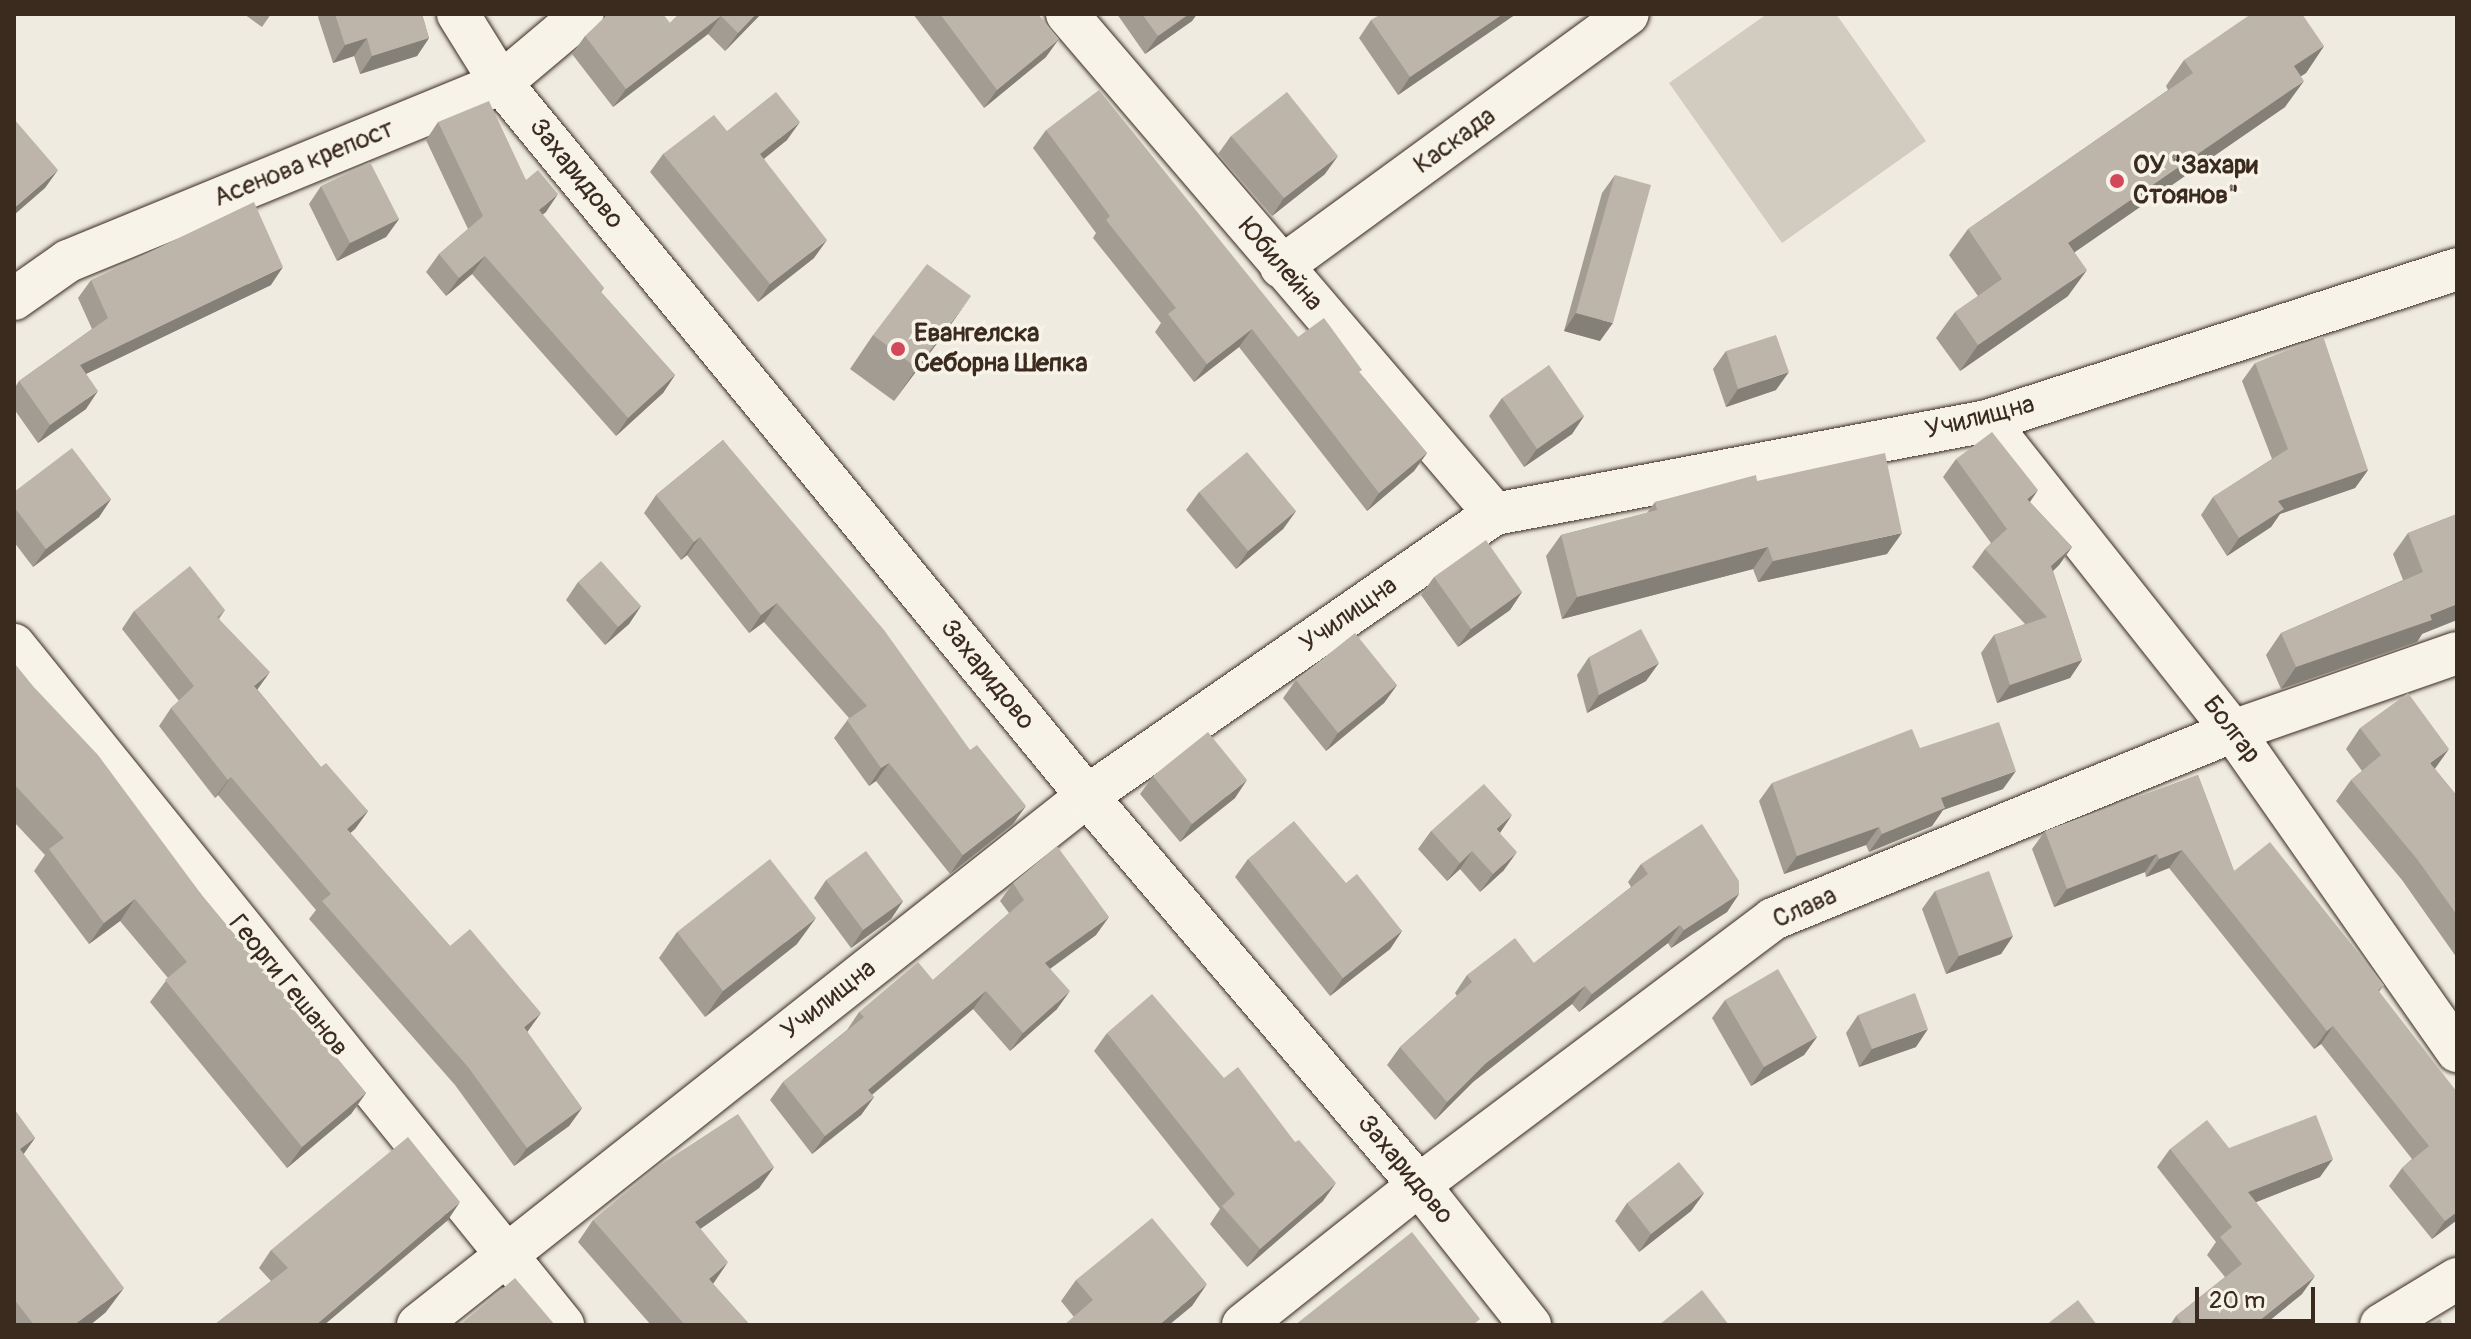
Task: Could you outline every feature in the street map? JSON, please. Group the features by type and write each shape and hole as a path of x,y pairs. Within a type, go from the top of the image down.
{"street":[{"name":"Захаридово","path":"458,14 501,83 1087,796 1419,1185 1530,1325"},
{"name":"Асенова крепост","path":"14,299 68,261 501,83 583,14"},
{"name":"Юбилейна","path":"1067,14 1495,514"},
{"name":"Каскада","path":"1281,267 1628,14"},
{"name":"Училищна","path":"418,1325 1087,796 1495,514 1987,421 2457,269"},
{"name":"Болгар","path":"1987,421 2233,731 2457,1051"},
{"name":"Георги Гешанов","path":"14,645 563,1325"},
{"name":"Слава","path":"1243,1325 1419,1185 1773,919 2233,731 2457,653"},
{"path":"2381,1325 2457,1279"}],"shaded area":[{"path":"1767,14 1836,14 1926,141 1782,243 1669,83"}],"building":[{"path":"335,14 422,14 429,38 372,56 367,38 345,45"},
{"path":"608,14 663,14 670,23 679,14 756,14 738,33 721,16 626,89 585,36"},
{"path":"940,14 1038,14 1059,39 997,90"},
{"path":"1142,14 1189,14 1158,36"},
{"path":"1381,14 1503,14 1410,77 1371,20"},
{"name":"ОУ \"Захари Стоянов\"","path":"2251,14 2302,14 2324,46 2294,66 2304,81 2068,243 2087,270 1978,345 1955,312 2002,279 1968,229 2193,73 2184,60"},
{"path":"1099,90 1298,337 1324,318 1362,370 1359,372 1427,453 1379,493 1252,329 1207,364 1168,314 1176,308 1106,220 1110,216 1046,130"},
{"path":"776,92 800,122 760,154 827,240 770,284 663,154 714,115 727,131"},
{"path":"1287,92 1338,156 1284,198 1231,136"},
{"path":"489,101 526,180 538,170 558,194 539,210 604,288 600,291 675,375 628,418 485,256 459,278 439,254 483,216 438,122"},
{"path":"14,119 58,170 14,208"},
{"path":"370,162 399,219 350,243 321,186"},
{"path":"1615,175 1651,185 1613,323 1576,313"},
{"path":"254,202 283,267 80,365 98,391 50,425 19,381 108,318 91,280"},
{"path":"927,264 971,296 917,368 873,335"},
{"path":"1776,335 1789,372 1738,389 1726,351"},
{"path":"2323,336 2368,470 2278,501 2284,509 2239,538 2213,497 2288,449 2255,363"},
{"path":"1549,365 1584,416 1537,449 1502,398"},
{"path":"1992,432 2038,490 2027,499 2072,547 2051,566 2082,660 2010,685 1994,635 2047,617 1985,549 2007,529 1956,459"},
{"path":"723,440 884,630 970,750 977,745 1026,806 963,855 889,763 881,768 847,720 867,706 777,603 761,615 700,537 694,542 656,495"},
{"path":"72,448 111,499 46,549 14,507 14,492"},
{"path":"1247,452 1296,511 1248,551 1199,492"},
{"path":"1885,453 1902,533 1773,561 1768,547 1577,597 1561,535 1657,510 1655,502 1756,475 1757,481"},
{"path":"2457,514 2457,604 2430,615 2432,620 2296,667 2281,633 2423,572 2408,533"},
{"path":"1486,540 1522,592 1471,629 1434,577"},
{"path":"601,561 641,606 618,627 578,582"},
{"path":"190,566 225,610 217,617 270,672 254,686 321,767 326,763 368,811 347,829 450,946 470,929 541,1013 524,1027 582,1108 527,1148 468,1067 322,901 331,894 231,777 228,780 171,708 194,686 134,611"},
{"path":"1641,629 1659,663 1599,695 1589,657"},
{"path":"1355,633 1397,685 1338,733 1296,680"},
{"path":"14,663 98,755 204,898 366,1093 302,1147 165,980 187,962 135,899 104,923 49,849 64,838 14,784"},
{"path":"2408,693 2449,749 2430,763 2457,796 2457,915 2417,859 2351,780 2381,755 2360,728"},
{"path":"1999,722 2016,771 1941,798 1945,808 1882,834 1879,827 1797,856 1772,783 1912,729 1920,748"},
{"path":"1208,732 1247,780 1192,824 1153,776"},
{"path":"2198,775 2234,871 2270,842 2384,985 2378,990 2457,1092 2457,1212 2445,1221 2402,1168 2429,1146 2333,1026 2327,1031 2182,850 2159,859 2157,854 2067,889 2045,831"},
{"path":"1484,784 1512,815 1496,829 1517,852 1493,874 1472,851 1460,863 1431,831"},
{"path":"1294,821 1346,883 1357,874 1402,931 1343,978 1248,859"},
{"path":"1702,824 1739,881 1739,894 1684,930 1680,925 1592,994 1585,986 1485,1064 1447,1102 1400,1047 1472,982 1467,975 1515,938 1534,963 1648,874 1641,864"},
{"path":"1057,846 1109,917 1045,963 1070,991 1023,1033 986,991 868,1090 874,1097 825,1136 783,1082 864,1017 859,1012 918,962 933,980 1024,900 1013,883"},
{"path":"866,851 903,901 863,930 826,880"},
{"path":"770,859 816,918 723,991 677,932"},
{"path":"1989,871 2013,936 1959,956 1935,891"},
{"path":"1778,969 1817,1037 1764,1067 1725,1000"},
{"path":"1915,993 1928,1029 1872,1049 1858,1015"},
{"path":"1152,994 1224,1078 1238,1067 1295,1142 1299,1140 1336,1183 1260,1249 1222,1206 1235,1194 1107,1033"},
{"path":"14,1109 35,1138 20,1149 124,1288 74,1325 34,1325 14,1299"},
{"path":"738,1114 774,1167 695,1222 728,1262 709,1279 750,1325 685,1325 593,1220 652,1170"},
{"path":"2316,1115 2333,1159 2248,1192 2315,1276 2254,1325 2183,1325 2176,1316 2242,1264 2220,1237 2232,1227 2170,1149 2207,1120 2229,1148"},
{"path":"408,1137 460,1202 316,1325 214,1325 288,1268 271,1250"},
{"path":"1679,1162 1704,1193 1651,1234 1627,1203"},
{"path":"1152,1218 1207,1284 1159,1325 1064,1325 1093,1300 1076,1280"},
{"path":"1412,1232 1480,1319 1473,1325 1295,1325"},
{"path":"515,1278 555,1325 462,1323"},
{"path":"1702,1290 1729,1325 1659,1325"},
{"path":"2078,1300 2097,1325 2046,1325"},
{"path":"2440,1319 2443,1325 2428,1325"}],"place":[{"name":"ОУ \"Захари Стоянов\"","path":"2117,181"},
{"name":"Евангелска Себорна Шепка","path":"898,349"}]}
